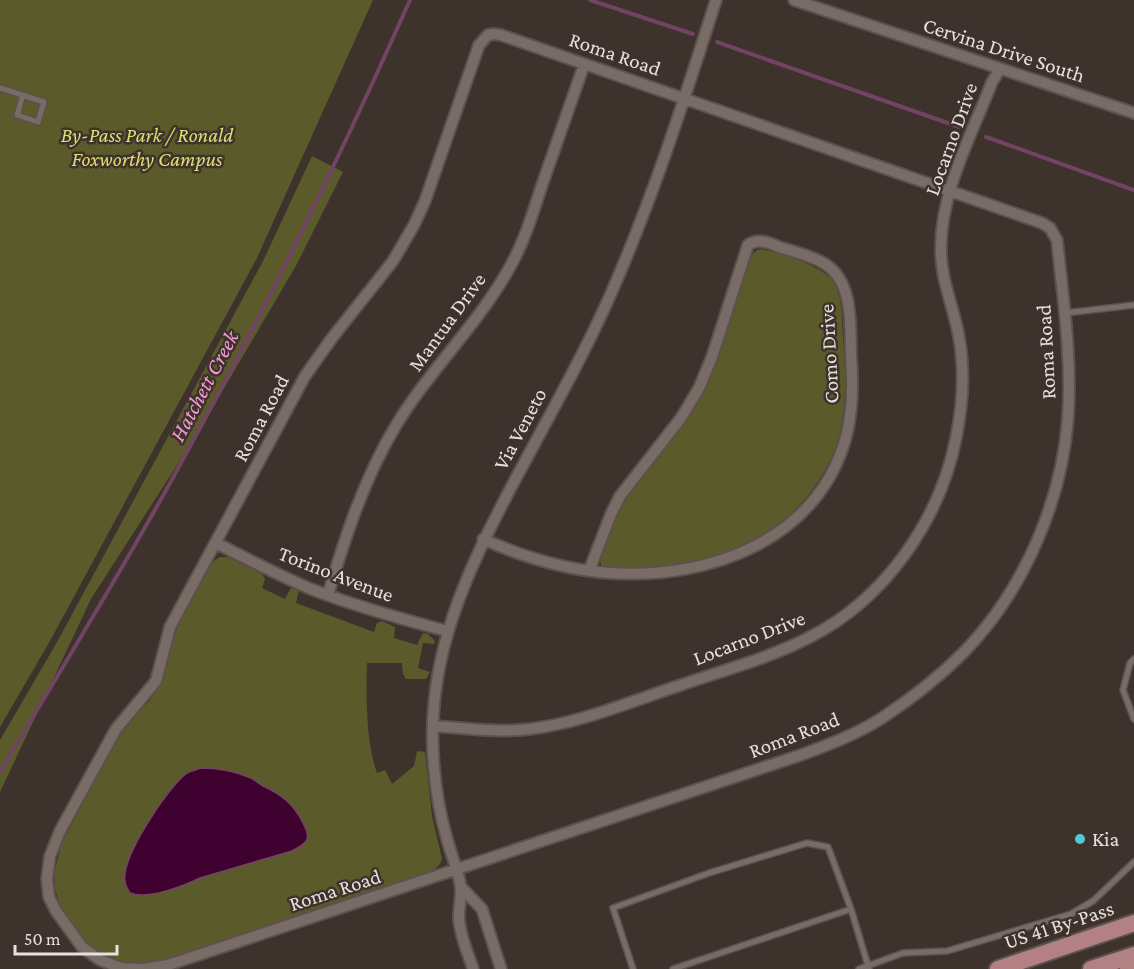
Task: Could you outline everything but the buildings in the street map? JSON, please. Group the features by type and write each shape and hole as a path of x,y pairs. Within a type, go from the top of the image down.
{"main road":[{"name":"US 41 By-Pass","path":"998,969 1134,923"},
{"path":"1091,969 1134,955"},
{"path":"1128,969 1134,967"}],"street":[{"name":"Via Veneto","path":"473,969 459,923 461,887 444,828 434,766 433,726 436,688 447,631 462,587 483,539 578,362 609,298 644,214 685,99 716,0"},
{"name":"Cervina Drive South","path":"794,0 1134,113"},
{"name":"Roma Road","path":"488,35 501,35 685,99 1042,223 1050,228 1057,240 1070,391 1063,455 1051,501 1029,556 1013,587 991,620 946,669 883,717 842,739 798,756 156,968 131,969 110,964 91,955 74,937 52,903 48,889 48,869 54,845 116,729 156,681 170,627 305,376 388,267 414,225 425,201 483,40 488,35"},
{"name":"Mantua Drive","path":"328,595 355,511 390,436 419,393 484,309 512,263 532,215 584,65"},
{"name":"Locarno Drive","path":"433,726 514,730 544,727 577,719 737,666 810,637 855,606 881,583 924,525 945,477 956,438 962,391 961,358 957,331 942,271 941,247 949,191 992,82 1000,69"},
{"name":"Como Drive","path":"483,539 532,558 589,571 652,573 697,566 735,556 770,539 814,500 842,451 850,417 852,367 849,312 842,282 832,269 807,256 764,242 755,241 748,245 712,357 699,388 673,428 620,496 589,571"},
{"name":"Torino Avenue","path":"216,543 278,574 328,595 401,619 447,631"},
{"name":"Via Veneto","path":"461,887 482,909 501,969"}],"lane":[{"path":"0,88 23,95 44,102 38,122 17,115 23,95"},
{"path":"1064,314 1134,305"},
{"path":"1134,659 1130,663 1123,690 1134,719"},
{"path":"633,969 613,908 709,873 807,843 828,847 869,967"},
{"path":"859,969 903,953 946,951 1071,914 1093,901 1134,862"},
{"path":"674,969 851,909"}],"green space":[{"name":"By-Pass Park / Ronald Foxworthy Campus","path":"0,0 373,0 257,258 50,641 0,727"},
{"path":"312,156 343,172 297,264 199,431 91,599 0,792 0,740 56,644 263,261"},
{"path":"761,249 809,264 831,279 838,291 842,314 845,369 844,412 838,439 825,471 793,512 749,544 709,559 688,563 646,568 604,568 601,566 600,559 614,520 634,488 690,413 717,358 750,256"},
{"path":"220,557 228,557 262,574 265,579 262,588 285,599 291,588 299,590 296,603 374,632 377,623 382,621 395,627 394,638 417,645 423,633 428,634 435,641 434,644 423,643 418,668 430,672 426,679 406,679 402,663 367,663 367,704 371,748 377,773 385,770 392,784 414,766 417,751 425,752 432,816 442,859 432,872 171,959 127,964 108,959 93,950 83,940 60,905 55,889 54,874 62,842 123,729 150,700 162,681 176,630 208,568"}],"shaded area":[{"path":"200,768 226,770 245,776 276,792 291,805 299,816 306,829 306,840 292,851 200,878 185,885 146,895 130,893 125,883 126,870 130,856 147,823 179,781 187,773"}],"waterway":[{"name":"Hatchett Creek","path":"0,772 129,556 234,364 325,184 410,0"},
{"path":"590,0 693,34"},
{"path":"717,42 962,128"},
{"path":"986,137 1134,190"}],"place":[{"name":"Kia","path":"1080,839"}]}
